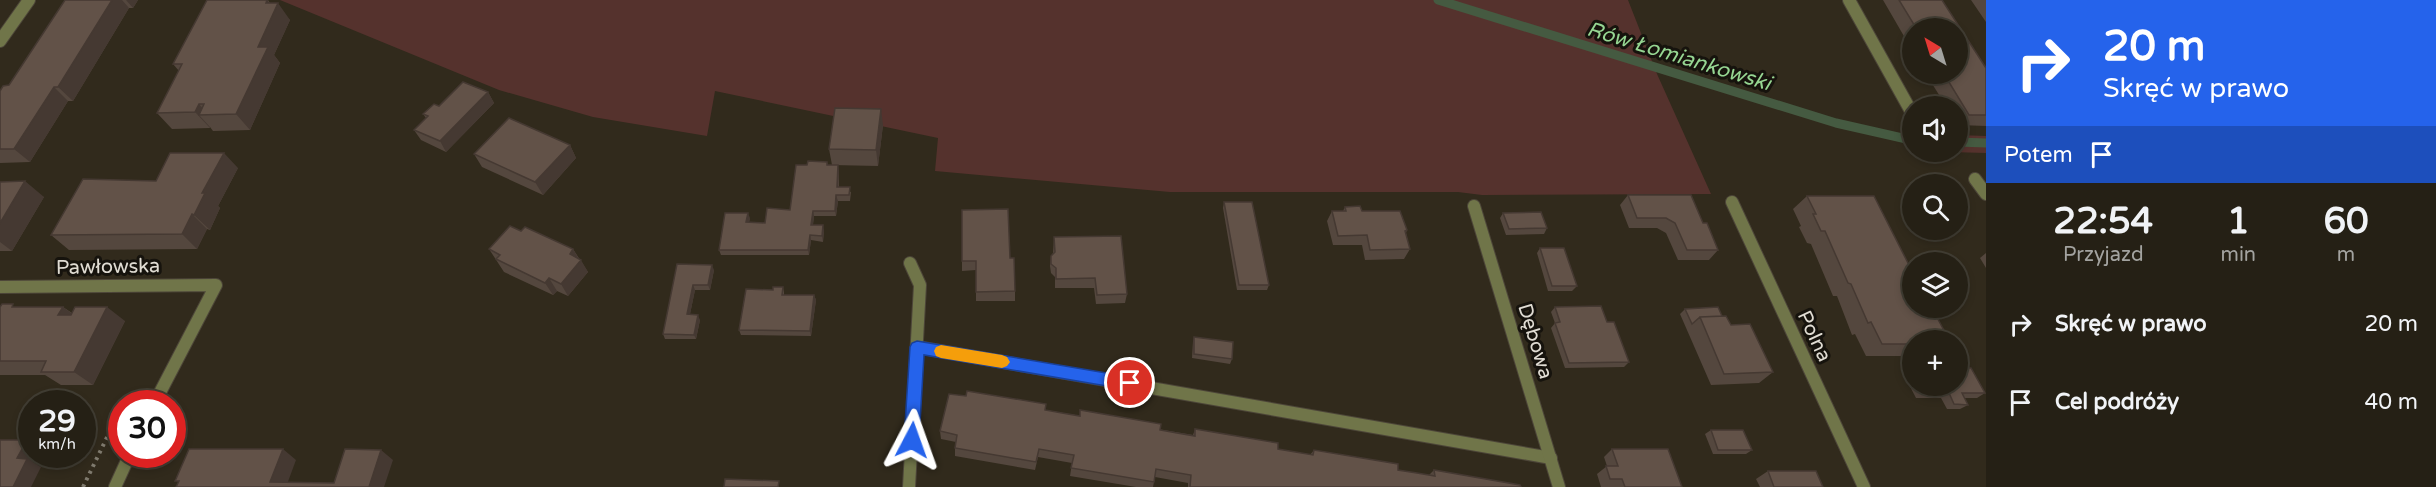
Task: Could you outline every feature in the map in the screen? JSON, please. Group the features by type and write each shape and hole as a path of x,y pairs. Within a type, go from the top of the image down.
{"street":[{"path":"0,42 29,0"},
{"path":"1849,0 1903,96"},
{"path":"1975,179 1986,194"},
{"name":"Polna","path":"1732,202 1864,487"},
{"name":"Dębowa","path":"1474,206 1559,487"},
{"path":"909,487 920,285 910,263"},
{"name":"Pawłowska","path":"0,287 216,285 161,390"},
{"path":"917,347 1551,458"},
{"path":"115,487 124,468"}],"path":[{"path":"83,487 108,435"}],"shaded area":[{"path":"280,0 1628,0 1657,74 1711,194 1482,195 1458,192 1170,192 935,171 938,138 715,91 707,136 593,117 499,90"},
{"path":"1968,135 1986,136 1986,153 1968,153"}],"building":[{"path":"65,0 112,0 58,87 54,87 14,149 0,149 0,91 3,86 9,85"},
{"path":"207,0 267,0 266,3 278,3 258,47 268,47 236,114 199,115 204,104 199,104 195,112 157,113 182,64 173,64"},
{"path":"1899,0 1942,0 1954,18 1910,18"},
{"path":"1968,40 1986,68 1986,115 1969,115 1968,96 1957,96 1950,84 1968,84"},
{"path":"463,82 488,92 440,141 414,130 428,116 423,114 434,104 439,106"},
{"path":"835,108 881,109 876,150 829,149"},
{"path":"509,118 570,145 535,182 474,154"},
{"path":"170,153 224,153 202,193 205,193 194,215 192,214 182,234 51,235 83,179 156,181"},
{"path":"808,161 838,165 837,187 850,187 849,195 836,195 835,211 813,211 811,225 823,225 822,236 810,235 808,250 719,250 725,213 748,213 746,222 765,223 767,208 790,210 796,165 807,165"},
{"path":"25,181 0,223 0,182"},
{"path":"1628,195 1691,195 1703,223 1707,223 1718,250 1687,250 1675,223 1666,218 1637,218"},
{"path":"1807,196 1874,196 1902,252 1902,318 1937,318 1944,330 1902,330 1902,344 1882,344 1871,322 1868,323 1825,231 1821,231 1813,214 1816,214"},
{"path":"1224,202 1252,202 1269,285 1239,285"},
{"path":"1360,206 1362,211 1400,211 1407,230 1405,231 1410,249 1370,250 1367,235 1338,236 1332,211 1346,211 1345,207"},
{"path":"1008,209 1010,258 1014,258 1015,291 976,292 976,261 962,261 962,210"},
{"path":"1541,212 1547,228 1509,229 1503,213"},
{"path":"510,226 521,231 525,227 573,249 570,254 581,260 561,284 549,278 545,283 496,259 500,255 489,249"},
{"path":"1121,236 1127,294 1097,295 1095,278 1056,279 1056,268 1051,264 1051,256 1055,252 1054,237"},
{"path":"1540,248 1564,248 1577,286 1552,286"},
{"path":"677,264 712,265 708,285 693,285 687,314 698,315 694,335 663,334"},
{"path":"773,287 783,287 782,295 814,295 810,331 739,330 746,289 773,290"},
{"path":"2,304 13,304 12,307 63,307 58,315 71,315 75,307 107,307 74,372 41,372 46,361 0,361 0,307"},
{"path":"1601,306 1607,322 1614,322 1629,362 1569,363 1555,323 1560,322 1555,307"},
{"path":"1718,307 1722,316 1700,317 1692,324 1685,309"},
{"path":"1726,316 1731,325 1750,324 1773,372 1724,374 1700,317"},
{"path":"1194,337 1233,342 1232,359 1194,354"},
{"path":"1968,368 1971,368 1985,393 1968,393"},
{"path":"967,391 1046,404 1045,410 1062,413 1080,416 1080,410 1161,424 1160,430 1177,433 1195,436 1195,429 1278,443 1278,449 1313,455 1314,450 1398,464 1398,470 1435,476 1434,470 1521,487 1190,487 1191,475 1156,469 1154,482 1071,468 1074,455 1039,449 1036,462 955,448 957,435 940,431 949,394 966,396"},
{"path":"1950,396 1964,396 1968,405 1954,404"},
{"path":"1711,430 1743,430 1752,450 1718,450"},
{"path":"0,440 18,440 18,468 22,468 13,487 0,487"},
{"path":"189,449 283,449 270,482 334,483 345,449 381,450 369,487 176,487 179,481 175,481 181,468 186,468 186,456"},
{"path":"1612,449 1668,449 1682,487 1625,487 1622,479 1610,479 1606,466 1618,466"},
{"path":"1768,471 1816,471 1823,487 1774,487"},
{"path":"725,479 779,481 778,487 724,487"}],"waterway":[{"name":"Rów Łomiankowski","path":"1438,0 1836,123 1902,138"},
{"name":"Rów Łomiankowski","path":"1968,142 1986,143"}],"slow traffic":[{"path":"941,351 1002,362"}],"route":[{"path":"912,440 917,347 1130,383"}]}
